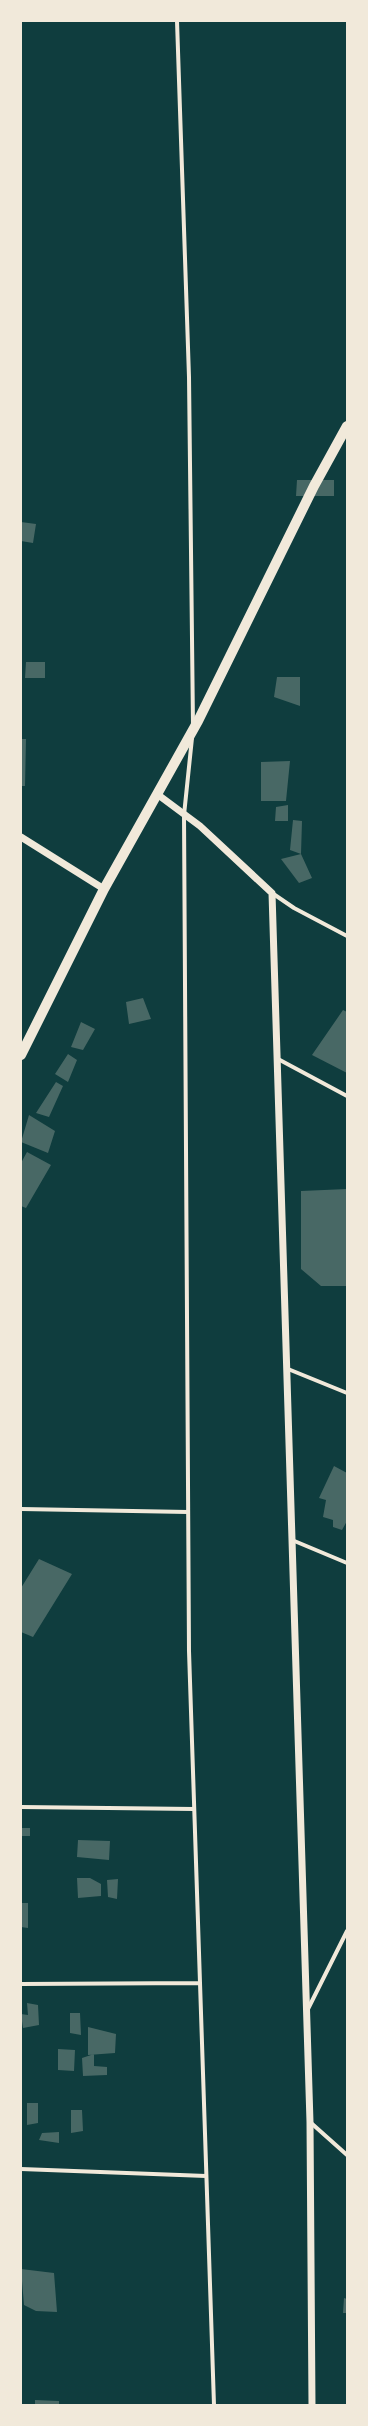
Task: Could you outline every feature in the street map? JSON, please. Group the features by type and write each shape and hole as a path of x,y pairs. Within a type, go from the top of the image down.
{"main road":[{"path":"21,1055 104,889 193,729 314,486 347,426"}],"street":[{"path":"177,21 189,377 193,729 184,815 189,1651 214,2405"},
{"path":"158,794 272,893 294,908 347,936"},
{"path":"21,837 104,889"},
{"path":"272,893 288,1369 310,2122 312,2405"},
{"path":"277,1059 347,1096"},
{"path":"288,1369 347,1393"},
{"path":"21,1509 188,1512"},
{"path":"292,1540 347,1563"},
{"path":"21,1807 194,1809"},
{"path":"307,2012 347,1931"},
{"path":"21,1984 200,1983"},
{"path":"310,2122 347,2155"},
{"path":"21,2169 206,2176"}],"building":[{"path":"297,480 334,480 334,496 296,496"},
{"path":"21,522 36,524 33,543 21,541"},
{"path":"26,662 45,662 45,678 25,678"},
{"path":"277,677 300,677 300,706 274,697"},
{"path":"21,739 26,739 25,786 21,786"},
{"path":"290,761 286,801 261,801 261,762"},
{"path":"288,805 288,821 275,821 276,807"},
{"path":"293,820 302,821 301,854 290,850"},
{"path":"301,854 312,878 299,883 281,859"},
{"path":"143,998 151,1019 129,1024 126,1002"},
{"path":"343,1010 347,1012 347,1073 312,1055"},
{"path":"81,1022 95,1029 83,1050 71,1047"},
{"path":"68,1054 77,1060 68,1082 55,1074"},
{"path":"56,1082 63,1086 49,1117 36,1113"},
{"path":"29,1115 55,1131 48,1153 21,1142"},
{"path":"27,1152 51,1165 26,1208 21,1206 21,1163"},
{"path":"347,1189 347,1286 321,1286 301,1269 301,1191"},
{"path":"334,1466 347,1473 347,1521 342,1530 333,1527 333,1520 323,1517 326,1500 319,1498"},
{"path":"39,1559 72,1574 33,1637 21,1632 21,1588"},
{"path":"21,1828 30,1828 30,1836 21,1836"},
{"path":"78,1840 110,1841 109,1860 77,1857"},
{"path":"77,1878 90,1878 101,1884 101,1896 78,1898"},
{"path":"118,1879 117,1899 108,1897 107,1880"},
{"path":"21,1903 28,1903 28,1928 21,1927"},
{"path":"27,2003 38,2005 39,2025 23,2028 21,2014 28,2015"},
{"path":"70,2013 80,2013 81,2035 70,2033"},
{"path":"88,2027 116,2034 115,2053 88,2055"},
{"path":"58,2049 75,2050 74,2071 58,2070"},
{"path":"94,2054 94,2066 107,2067 107,2075 83,2076 82,2058"},
{"path":"27,2103 38,2103 38,2123 27,2125"},
{"path":"71,2110 82,2110 83,2131 71,2133"},
{"path":"59,2132 59,2143 39,2140 42,2133"},
{"path":"21,2269 54,2273 57,2312 36,2311 24,2305"},
{"path":"344,2298 347,2299 347,2313 343,2313"},
{"path":"35,2400 59,2401 59,2405 35,2405"}]}
